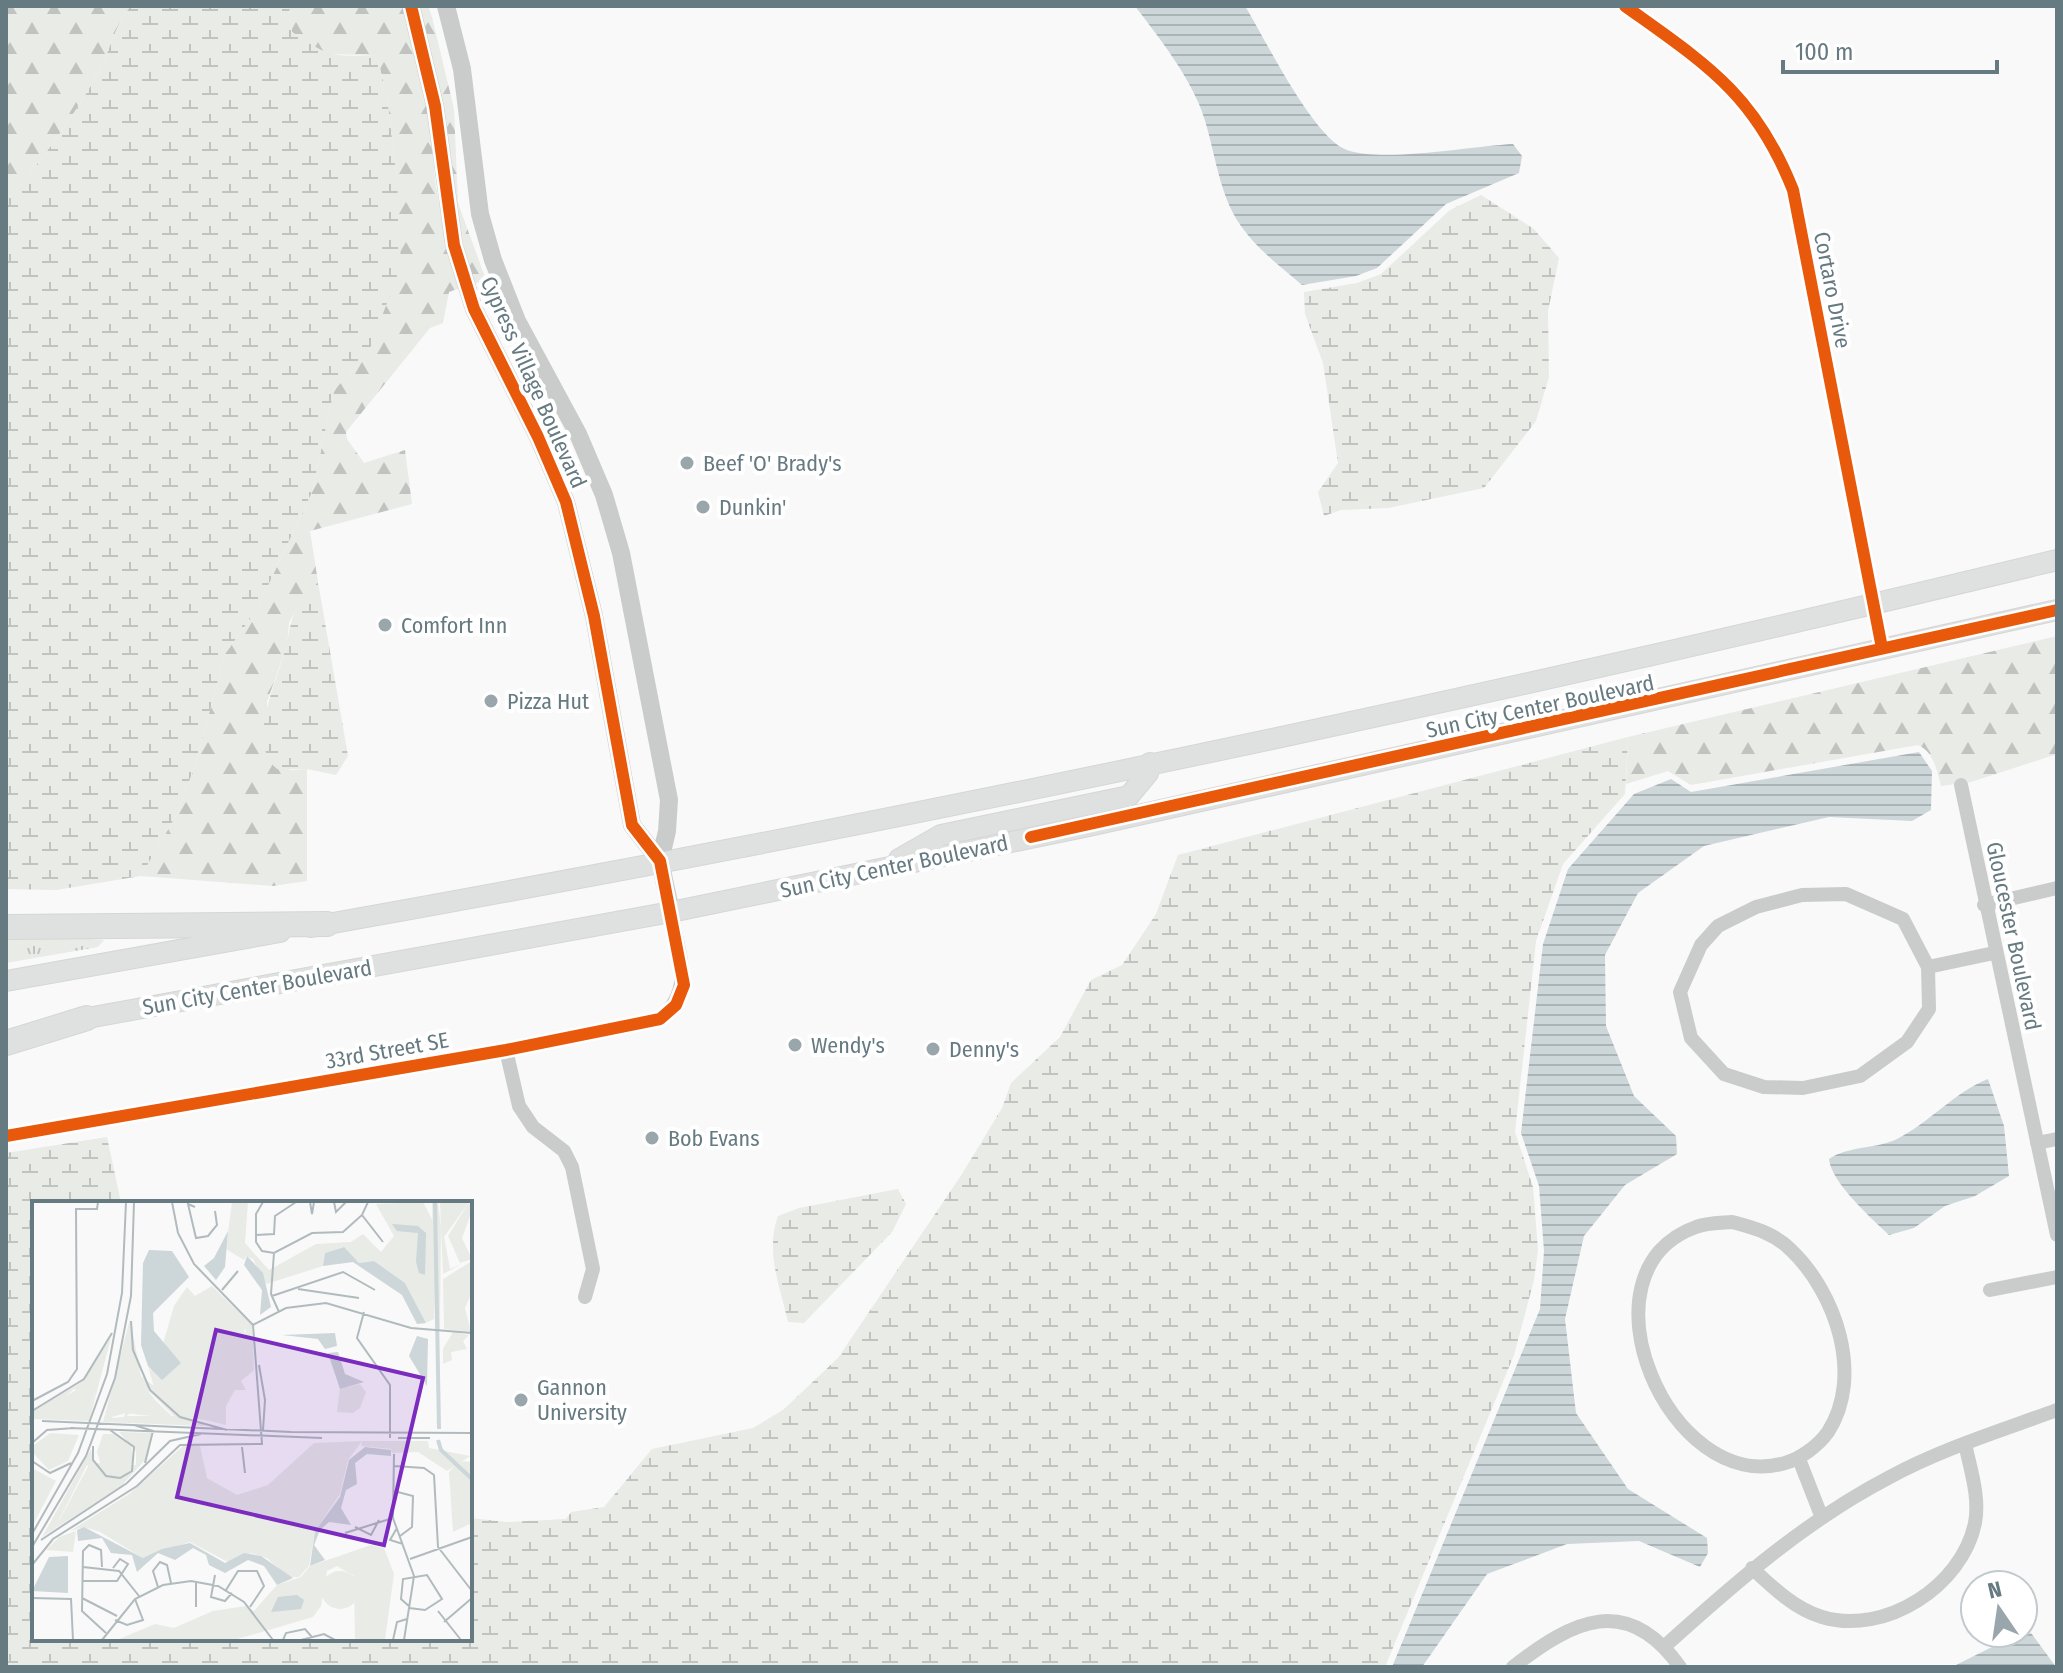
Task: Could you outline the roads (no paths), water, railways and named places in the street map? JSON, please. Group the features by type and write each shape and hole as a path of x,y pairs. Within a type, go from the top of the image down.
{"highway":[{"path":"6,927 327,924"},
{"path":"6,1043 87,1018"}],"main road":[{"name":"Sun City Center Boulevard","path":"6,981 660,861 1150,763 1872,605 2057,560"},
{"name":"Sun City Center Boulevard","path":"6,1032 671,912 1233,794 2057,610"},
{"path":"886,867 941,835 1129,796 1148,773 1150,763"}],"street":[{"name":"Cypress Village Boulevard","path":"411,6 435,106 443,187 454,245 474,309 538,437 566,502 594,616 632,825 660,861"},
{"name":"Cypress Village Boulevard","path":"446,6 462,69 480,214 493,260 517,321 578,434 604,495 621,553 669,800 667,831 660,861"},
{"name":"Cortaro Drive","path":"1625,6 1718,75 1747,105 1775,146 1793,190 1882,648"},
{"name":"Gloucester Boulevard","path":"1961,785 1994,953 2057,1235"},
{"path":"660,861 671,912"},
{"path":"1984,905 2057,888"},
{"path":"1846,894 1903,919 1928,967 1929,1009 1907,1042 1860,1076 1803,1088 1764,1087 1724,1074 1691,1038 1680,992 1701,945 1718,926 1756,907 1802,895 1846,894"},
{"name":"33rd Street SE","path":"6,1136 506,1050 660,1019 676,1005 684,985 671,912"},
{"path":"1928,967 1994,953"},
{"path":"506,1050 519,1106 533,1127 564,1151 572,1167 593,1269 585,1297"},
{"path":"2037,1143 2057,1139"},
{"path":"1732,1222 1764,1231 1791,1249 1826,1298 1837,1327 1844,1360 1843,1399 1827,1433 1799,1459 1768,1469 1740,1465 1708,1451 1667,1405 1651,1376 1640,1341 1637,1299 1648,1270 1664,1246 1695,1227 1732,1222"},
{"path":"1990,1290 2057,1277"},
{"path":"1665,1646 1752,1568 1822,1518 1888,1477 1965,1443 2057,1410"},
{"path":"1752,1568 1779,1593 1822,1617 1852,1620 1890,1613 1916,1603 1947,1577 1974,1523 1976,1497 1965,1443"},
{"path":"1799,1459 1822,1518"},
{"path":"1513,1667 1563,1632 1593,1621 1643,1628 1665,1646 1680,1667"}],"place":[{"name":"Beef 'O' Brady's","path":"687,463"},
{"name":"Dunkin'","path":"703,507"},
{"name":"Comfort Inn","path":"385,625"},
{"name":"Pizza Hut","path":"491,701"},
{"name":"Wendy's","path":"795,1045"},
{"name":"Denny's","path":"933,1049"},
{"name":"Bob Evans","path":"652,1138"},
{"name":"Gannon University","path":"521,1400"}]}
